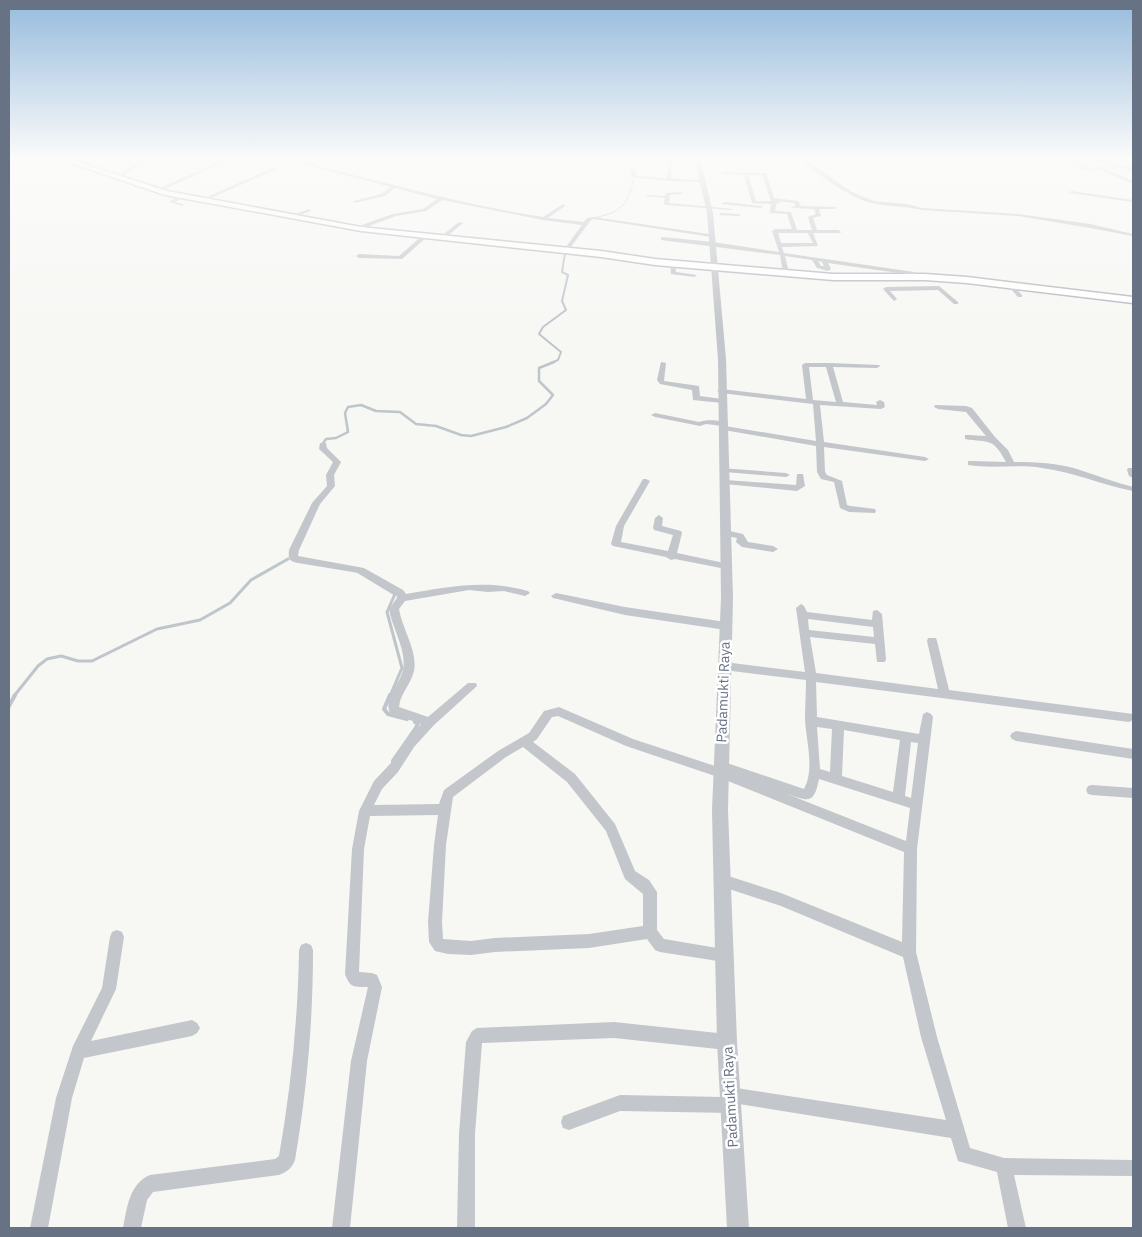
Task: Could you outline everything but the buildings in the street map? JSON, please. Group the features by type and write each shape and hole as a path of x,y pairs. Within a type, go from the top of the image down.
{"main road":[{"path":"277,215 358,228 672,263 834,276 918,277 1010,285 1133,300"}],"street":[{"path":"289,217 295,215"},
{"path":"358,228 397,215"},
{"path":"522,215 585,224"},
{"path":"543,219 549,215"},
{"name":"Padamukti Raya","path":"710,215 722,359 724,426 726,626 721,770 722,880 727,1042 738,1228"},
{"path":"789,215 794,231"},
{"path":"779,246 818,247 812,232 810,217 819,215"},
{"path":"1013,215 1090,226 1133,235"},
{"path":"567,250 589,219 594,218 712,235"},
{"path":"442,238 461,223"},
{"path":"786,273 775,231 839,232"},
{"path":"359,256 400,258 425,236"},
{"path":"663,239 713,244 814,259 819,268 828,268 825,259 914,274 918,277"},
{"path":"672,263 673,273 694,275"},
{"path":"899,277 910,288"},
{"path":"1010,285 1020,296"},
{"path":"894,299 886,288 940,288 956,303"},
{"path":"662,363 660,380 662,383 696,388 696,398 722,396 881,407 880,402"},
{"path":"829,365 840,404"},
{"path":"872,512 849,509 843,506 838,481 824,477 821,472 820,444 813,402 804,366 877,366"},
{"path":"938,407 966,408 969,410 1005,452 1011,463"},
{"path":"655,415 924,460"},
{"path":"968,438 992,439"},
{"path":"323,445 323,449 337,462 330,475 331,486 316,503 294,550 293,558 361,570 400,592 402,598"},
{"path":"971,462 1033,464 1074,471 1108,483 1133,489"},
{"path":"725,476 786,475"},
{"path":"725,476 797,488 801,486 800,476"},
{"path":"646,481 620,526 616,544 671,557 726,566"},
{"path":"659,518 657,528 678,533 671,557"},
{"path":"725,533 740,536 742,538 741,542 745,544 774,549"},
{"path":"430,722 397,712 394,707 407,676 409,664 394,611 396,604 402,598 468,587 504,588 525,593"},
{"path":"556,596 625,611 726,626"},
{"path":"650,932 589,942 495,945 472,948 440,946 436,942 435,922 446,798 452,790 502,754 533,736 548,714 559,711 630,743 804,796 809,792 814,772 811,677 802,612 877,619 881,659"},
{"path":"805,633 879,641"},
{"path":"932,640 944,693"},
{"path":"724,666 1129,717"},
{"path":"341,1228 359,1061 375,987 372,980 356,980 352,974 358,849 365,811 373,792 394,768 410,744 430,722 472,686"},
{"path":"927,717 912,850 909,952 920,1001 955,1130 966,1157 1004,1166 1133,1168"},
{"path":"811,721 925,740"},
{"path":"836,779 838,725"},
{"path":"898,799 906,736"},
{"path":"1016,736 1133,754"},
{"path":"525,742 571,778 611,828 630,875 650,892 650,932 660,945 724,955"},
{"path":"721,770 912,850"},
{"path":"814,772 917,805"},
{"path":"1092,790 1133,793"},
{"path":"365,811 444,809"},
{"path":"722,880 781,900 909,952"},
{"path":"39,1228 57,1125 64,1098 78,1051 109,989 117,937"},
{"path":"132,1228 141,1192 145,1186 284,1165 287,1160 297,1100 307,977 306,950"},
{"path":"78,1051 192,1028"},
{"path":"466,1228 467,1134 474,1042 477,1036 605,1030 727,1042"},
{"path":"569,1122 620,1103 731,1100 955,1130"},
{"path":"1004,1166 1018,1228"}],"waterway":[{"path":"566,248 587,219 607,215"},
{"path":"551,363 558,360 561,352 539,334 543,327 566,310 562,301 568,275 562,272 566,247"},
{"path":"322,445 326,439 336,438 348,432 345,413 348,407 361,405 376,411 400,412 416,424 436,426 461,435 471,436 506,427 527,418 546,404 553,395 539,381 539,368 554,362"},
{"path":"14,696 38,666 47,659 61,656 78,661 92,661 157,629 200,620 230,603 251,580 288,559"},
{"path":"357,571 395,594 387,612 402,668 390,696"},
{"path":"9,706 15,695"},
{"path":"390,695 384,709 388,714 407,719"},
{"path":"393,761 416,728 418,723 415,722"}]}
